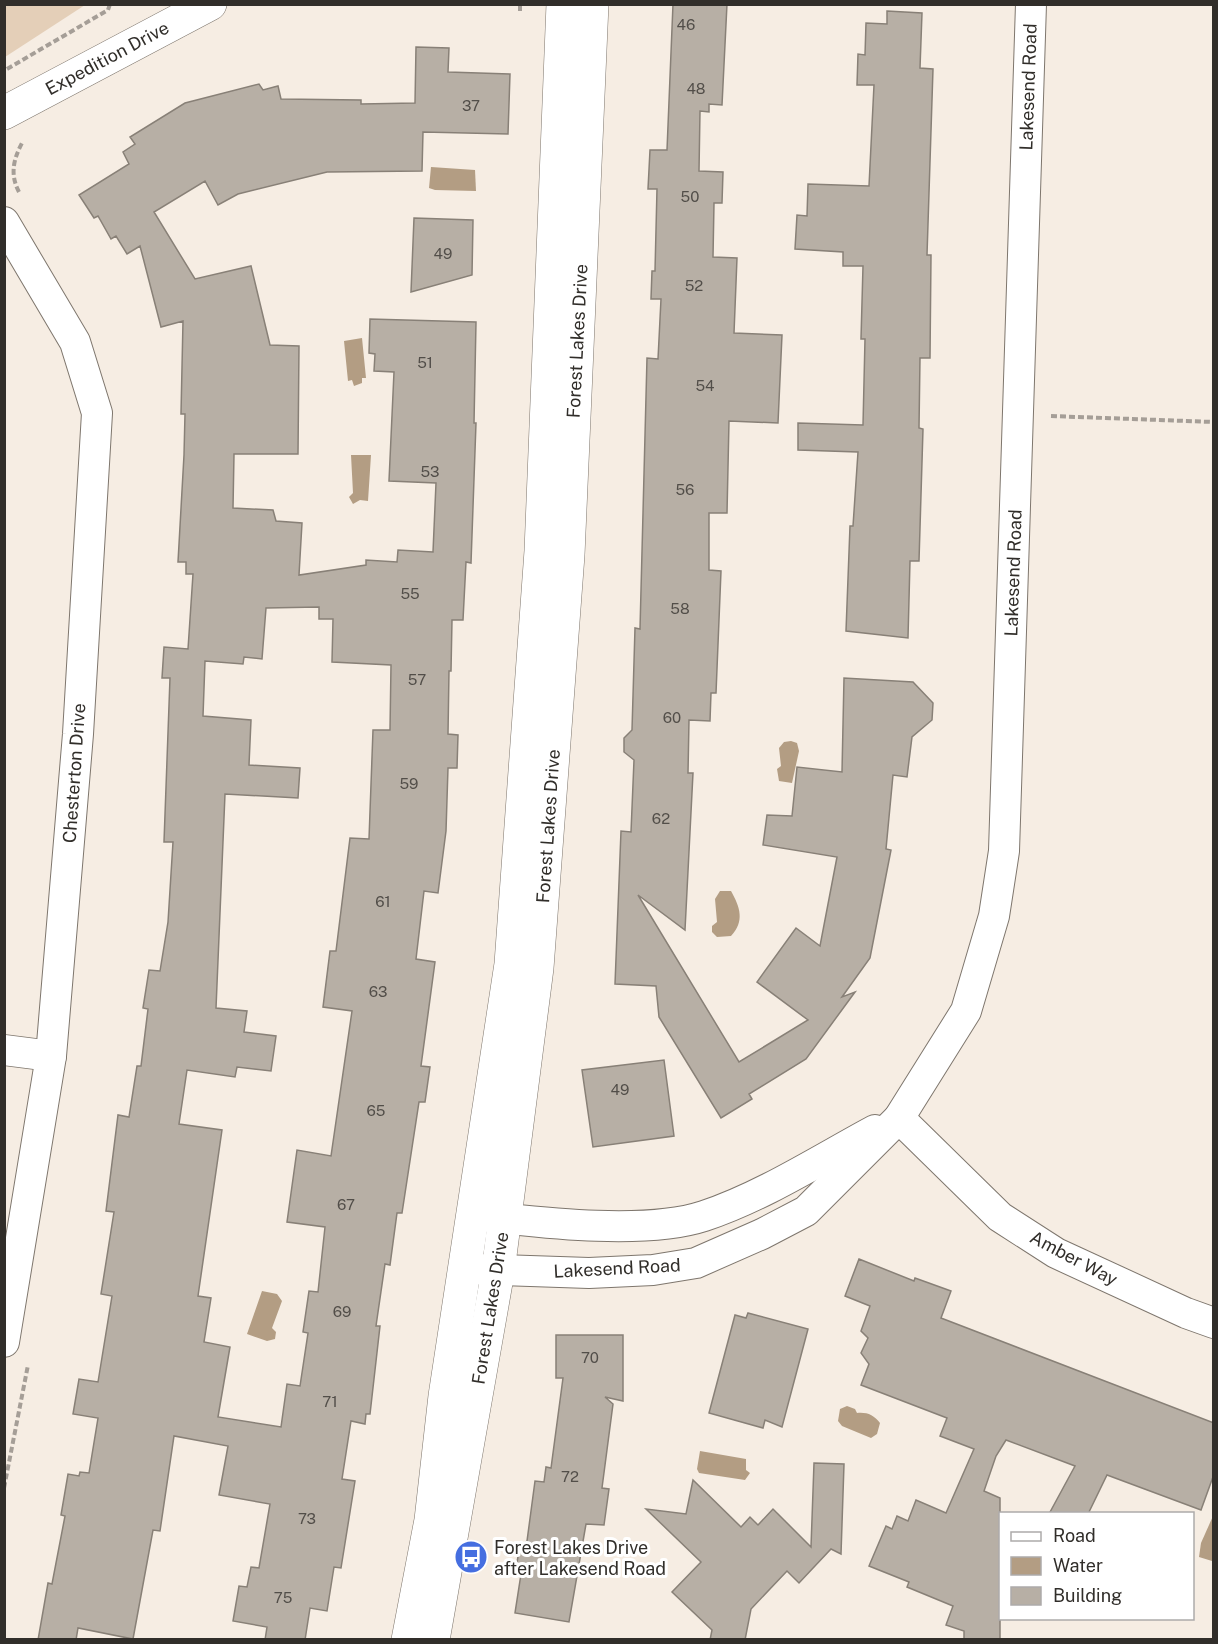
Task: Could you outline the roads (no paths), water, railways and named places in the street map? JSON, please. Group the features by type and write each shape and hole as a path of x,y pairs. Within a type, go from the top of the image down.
{"main road":[{"name":"Expedition Drive","path":"4,113 210,4"},
{"name":"Forest Lakes Drive","path":"433,1640 498,1271 488,1216 511,964 541,550 563,4"},
{"name":"Forest Lakes Drive","path":"408,1640 431,1520 445,1396 465,1268 488,1216 537,968 567,567 592,4"}],"street":[{"name":"Lakesend Road","path":"465,1268 589,1273 653,1270 696,1263 762,1234 806,1210 899,1118 966,1011 994,916 1004,851 1031,4"},
{"name":"Chesterton Drive","path":"4,222 75,342 97,412 78,734 51,1056 4,1342"},
{"path":"4,1050 51,1056"},
{"path":"488,1216 596,1226 659,1223 703,1216 744,1199 899,1118"},
{"name":"Amber Way","path":"899,1118 1000,1217 1056,1253 1186,1313 1214,1323"}],"water":[{"path":"431,167 475,170 476,191 429,188"},
{"path":"362,338 366,378 362,378 362,383 354,386 352,380 348,381 344,341"},
{"path":"351,455 371,455 368,501 360,500 353,504 349,497 353,493"},
{"path":"784,742 797,743 799,751 792,783 779,781 777,769 781,766 779,748"},
{"path":"720,891 731,891 739,908 740,919 731,936 717,937 712,932 712,926 717,922 715,899"},
{"path":"262,1291 277,1294 282,1301 272,1328 276,1332 275,1339 267,1341 247,1334"},
{"path":"847,1406 855,1409 857,1413 875,1418 880,1423 877,1434 871,1438 842,1426 838,1421 840,1409"},
{"path":"700,1451 746,1459 746,1470 750,1473 745,1480 699,1473 697,1469"},
{"path":"1213,1516 1214,1560 1212,1561 1199,1557 1201,1543"}],"place":[{"name":"Forest Lakes Drive after Lakesend Road","path":"471,1557"}]}
